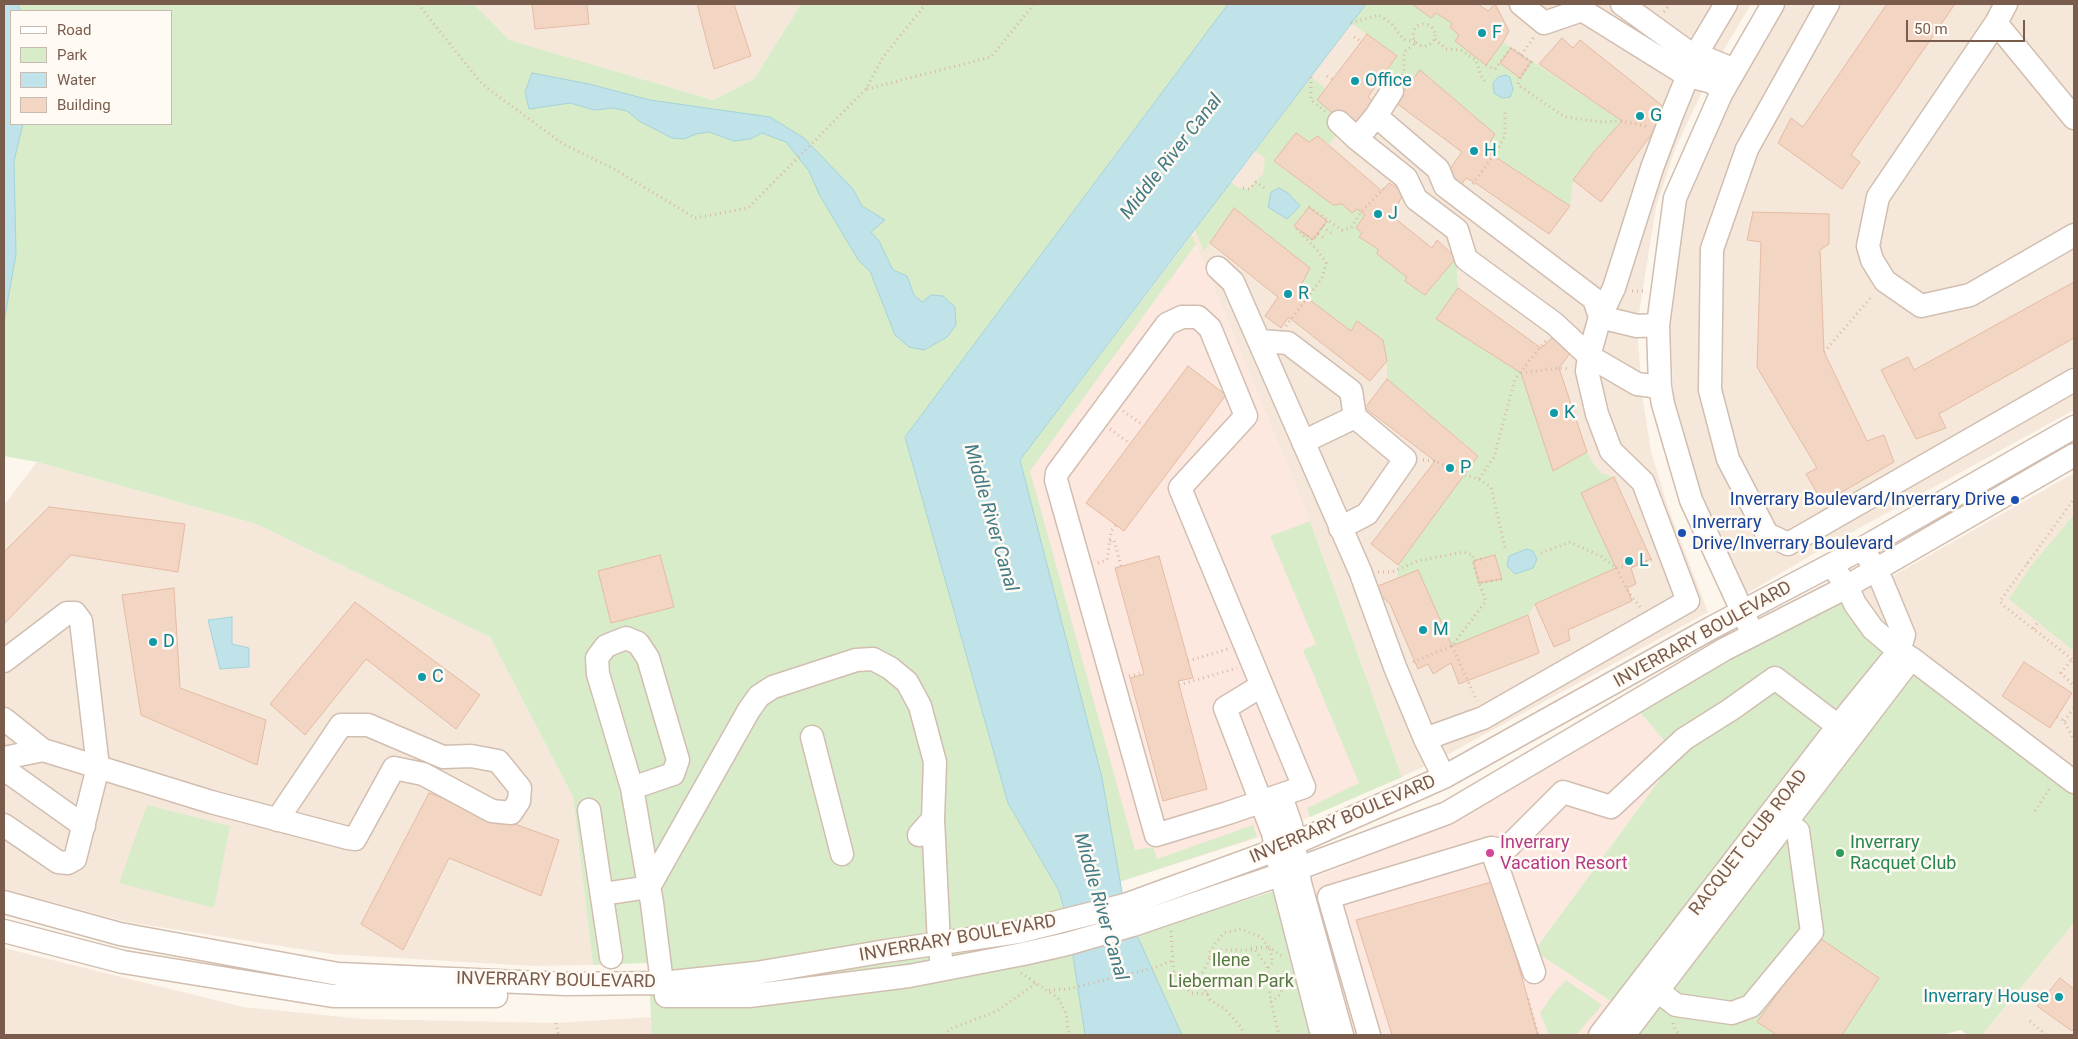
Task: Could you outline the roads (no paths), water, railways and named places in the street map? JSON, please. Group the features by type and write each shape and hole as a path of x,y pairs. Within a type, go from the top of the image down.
{"street":[{"path":"1622,4 1692,67"},
{"path":"1425,739 1483,718 1688,600 1644,482 1612,451 1597,414 1588,364 1600,317 1614,288 1640,205 1666,132 1692,67 1726,4"},
{"path":"1754,634 1742,613 1691,500 1663,404 1660,387 1658,325 1675,198 1729,80 1773,4"},
{"path":"1828,4 1747,150 1712,250 1710,390 1728,459 1767,534 1788,544 2074,380"},
{"path":"1525,5 1544,22 1582,10 1692,67"},
{"path":"2074,118 2001,13 1878,197 1868,246 1872,260 1885,281 1922,306 1970,295 2074,235"},
{"path":"1692,67 1708,59 1729,80"},
{"path":"1357,139 1376,116 1392,91"},
{"path":"1376,116 1438,169 1445,186 1594,299 1600,317"},
{"path":"1339,122 1357,139 1406,178 1416,199 1457,230 1466,259 1556,324 1588,364 1637,384 1660,387"},
{"path":"1416,199 1438,169"},
{"path":"1218,268 1233,282 1266,341 1303,442 1360,571 1395,667 1425,739 1444,777"},
{"path":"1182,317 1198,317 1210,328 1246,416 1180,488 1304,787 1271,799 1156,835 1056,480 1057,473 1167,324 1182,317"},
{"path":"1600,317 1637,326 1658,325"},
{"path":"1266,341 1288,343 1351,391 1355,417 1405,459 1367,514 1340,528"},
{"path":"1303,442 1355,417"},
{"name":"INVERRARY BOULEVARD","path":"4,931 123,962 333,996 749,996 909,976 1067,944 1444,777 1863,548 2074,427"},
{"name":"INVERRARY BOULEVARD","path":"4,902 120,934 338,974 565,984 662,983 756,973 1018,932 1060,922 1129,915 1289,872 1447,814 1725,649 1847,586 2074,455"},
{"path":"1863,548 1904,635 1905,655"},
{"path":"1832,565 1847,586 1855,604 1873,629 2074,782"},
{"path":"4,661 67,613 75,613 82,621 98,767 75,859 68,863 58,862 4,825"},
{"path":"632,788 673,774 678,760 648,658 638,643 626,638 606,646 597,658 598,674 632,788 649,887 662,983"},
{"name":"RACQUET CLUB ROAD","path":"1613,1033 1776,827 1841,733 1905,655"},
{"path":"649,887 759,696 773,687 856,660 872,659 890,668 907,682 920,706 935,762 926,827 938,944 943,969"},
{"path":"1297,904 1329,897 1491,848 1505,850 1563,792 1611,808 1684,739 1730,710 1775,678 1841,733"},
{"path":"1261,686 1225,708 1271,799 1286,846 1289,872 1312,961 1322,1035"},
{"path":"4,719 43,750 210,802 277,820 355,839 394,768 423,774 492,811 511,812 519,801 520,788 498,761 471,756 443,757 368,725 341,725 277,820"},
{"path":"812,736 842,854"},
{"path":"4,758 43,750"},
{"path":"4,769 84,826"},
{"path":"589,810 611,957"},
{"path":"1658,991 1676,1005 1732,1013 1751,1006 1812,932 1798,831 1776,827"},
{"path":"1491,848 1534,972"},
{"path":"603,894 649,887"},
{"path":"1329,897 1369,1035"},
{"name":"RACQUET CLUB ROAD","path":"1613,1033 1658,991 1706,914"},
{"path":"1312,961 1342,1035"}],"water":[{"path":"4,4 17,4 20,10 10,10 10,125 23,125 14,161 16,254 5,316 4,333"},
{"name":"Middle River Canal","path":"1228,4 1366,4 1020,460 1102,778 1125,909 1182,1035 1085,1035 1068,923 1059,891 1008,803 905,437"},
{"path":"532,73 589,84 650,100 770,117 804,138 853,189 862,206 885,220 871,232 879,241 893,270 907,276 914,295 922,302 931,295 943,296 955,307 956,325 947,337 924,350 909,347 895,335 870,271 859,261 819,194 809,171 786,142 762,133 750,139 734,141 709,132 696,134 684,139 672,138 639,121 627,111 614,108 594,110 570,103 529,109 525,92"},
{"path":"1506,75 1510,77 1513,90 1510,97 1502,98 1494,93 1493,83 1498,77"},
{"path":"1279,188 1288,193 1300,206 1287,219 1268,207 1271,192"},
{"path":"1527,549 1533,551 1537,559 1533,568 1515,574 1507,566 1509,556"},
{"path":"232,617 232,644 249,648 249,667 220,669 208,620"}],"place":[{"name":"F","path":"1482,33"},
{"name":"Office","path":"1355,81"},
{"name":"G","path":"1640,116"},
{"name":"H","path":"1474,151"},
{"name":"J","path":"1378,214"},
{"name":"R","path":"1288,294"},
{"name":"K","path":"1554,413"},
{"name":"P","path":"1450,468"},
{"name":"Inverrary Boulevard/Inverrary Drive","path":"2015,500"},
{"name":"Inverrary Drive/Inverrary Boulevard","path":"1682,533"},
{"name":"L","path":"1629,561"},
{"name":"M","path":"1423,630"},
{"name":"D","path":"153,642"},
{"name":"C","path":"422,677"},
{"name":"Inverrary Vacation Resort","path":"1490,853"},
{"name":"Inverrary Racquet Club","path":"1840,853"},
{"name":"Inverrary House","path":"2059,997"}],"park label":[{"name":"Ilene Lieberman Park","path":"1231,971"}]}
